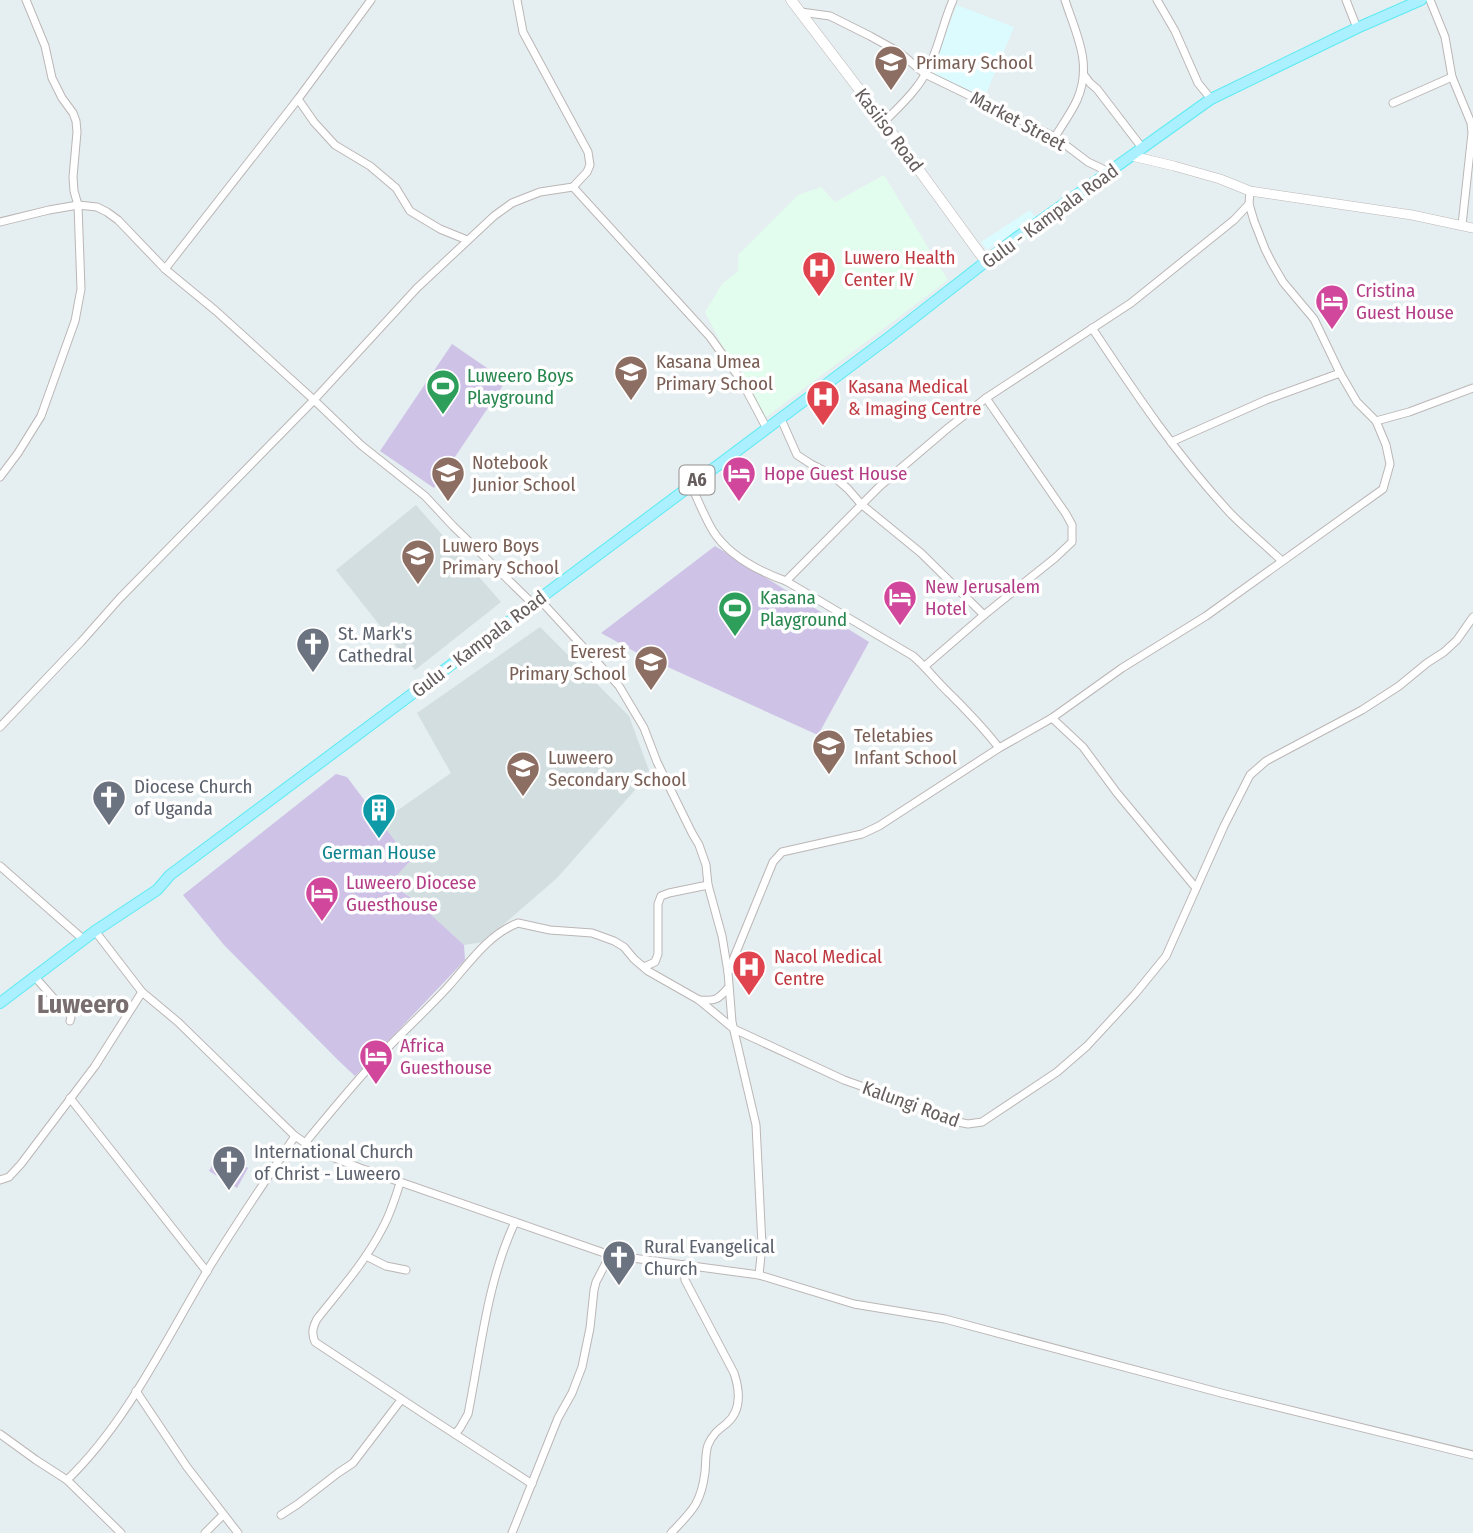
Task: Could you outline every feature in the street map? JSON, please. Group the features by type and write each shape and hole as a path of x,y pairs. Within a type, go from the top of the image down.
{"main road":[{"name":"Kasiiso Road","path":"790,0 884,122 986,262"},
{"name":"Gulu - Kampala Road","path":"0,1003 94,931 157,890 170,875 781,419 1016,238 1212,99 1357,27 1421,0"}],"street":[{"path":"0,477 41,416 75,321 81,289 78,205 72,177 76,121 74,113 62,98 52,78 45,46 26,0"},
{"path":"165,269 372,0"},
{"path":"0,727 120,598 314,400 417,288 467,240 513,203 540,192 573,187 587,172 590,160 588,152 523,32 517,0"},
{"path":"884,122 915,90 925,74 953,0"},
{"path":"1055,137 1077,100 1085,65 1065,0"},
{"path":"1157,0 1175,31 1198,83 1212,99"},
{"path":"1346,0 1357,27"},
{"path":"1430,0 1445,37 1452,77 1471,123 1462,225"},
{"name":"Market Street","path":"800,12 830,16 870,36 899,52 925,74 1055,137 1088,162 1109,172"},
{"path":"1084,75 1143,149"},
{"path":"1393,103 1452,77"},
{"path":"298,99 335,145 370,166 396,188 410,211 440,229 467,240"},
{"path":"1132,156 1220,179 1250,191 1412,215 1473,228"},
{"path":"573,187 710,337 741,380 767,429"},
{"path":"728,972 770,869 782,852 862,834 879,826 999,748 1052,718 1122,668 1206,616 1383,489 1391,464 1376,421 1357,402 1314,319 1283,282 1272,263 1249,204 1250,191"},
{"path":"786,581 861,504 948,428 986,398 1131,303 1234,220 1249,204"},
{"path":"0,222 78,205 97,207 118,220 165,269 216,311 361,445 425,496 453,526 537,602 619,686 626,701 640,719 663,775 703,853 708,885 722,936 730,1009 756,1125 761,1233 759,1275"},
{"path":"1092,328 1197,475 1233,516 1282,561"},
{"path":"1171,442 1266,400 1340,373"},
{"path":"1376,421 1409,412 1473,388"},
{"path":"925,666 1072,542 1072,525 1066,514 986,398"},
{"path":"781,419 797,455 832,475 861,504 921,553 984,615"},
{"path":"691,485 711,528 728,549 750,564 786,581 900,647 925,666 949,694 968,710 999,748"},
{"path":"1052,718 1083,747 1117,793 1196,888 1250,775 1266,761 1362,710 1399,685 1444,652 1457,640 1473,617"},
{"path":"0,866 84,940"},
{"path":"644,967 655,962 659,954 657,904 661,896 708,885"},
{"name":"Kalungi Road","path":"734,1029 844,1080 948,1120 968,1125 982,1122 1057,1072 1087,1046 1135,994 1167,956 1196,888"},
{"path":"305,1143 360,1078 448,988 483,947 514,925 522,923 550,930 592,933 620,944 648,971 699,1000 734,1029"},
{"path":"94,931 142,992 178,1022 295,1136 317,1151 400,1183 610,1255 759,1275 854,1304 945,1319 1225,1394 1473,1455"},
{"path":"35,977 57,1002 66,1005 70,1021"},
{"path":"699,1000 718,999 728,988"},
{"path":"0,1180 9,1177 21,1164 94,1066 142,992"},
{"path":"70,1098 207,1272"},
{"path":"67,1480 96,1450 136,1391 207,1272 295,1136"},
{"path":"400,1183 392,1208 366,1256 317,1319 313,1327 315,1342 532,1484"},
{"path":"454,1434 468,1413 491,1290 503,1247 515,1222"},
{"path":"512,1533 558,1418 582,1367 596,1282 610,1255"},
{"path":"366,1256 386,1266 406,1270"},
{"path":"671,1533 698,1503 709,1441 732,1419 739,1402 739,1389 734,1373 685,1280 686,1264"},
{"path":"136,1391 187,1467 238,1533"},
{"path":"281,1515 353,1463 401,1400"},
{"path":"0,1434 67,1480 121,1533"},
{"path":"205,1533 223,1515"}],"shaded area":[{"path":"957,5 1014,27 984,99 936,77 934,72 933,67"},
{"name":"Luwero Health Center IV","path":"884,175 948,280 761,421 705,312 722,284 738,271 738,255 798,195 821,187 835,202"},
{"path":"1030,210 1036,218 987,250 981,242"},
{"name":"Luweero Boys Playground","path":"452,344 506,381 434,488 380,451"},
{"name":"Luwero Boys Primary School","path":"416,505 501,602 415,670 336,570"},
{"name":"Kasana Playground","path":"715,546 869,642 818,735 639,654 601,633"},
{"name":"Luweero Secondary School","path":"540,627 629,716 650,773 557,878 483,942 464,945 415,900 389,884 381,822 451,773 417,713"},
{"name":"Luweero Diocese Guesthouse","path":"336,774 347,777 410,861 389,884 415,900 464,945 465,960 355,1076 224,945 183,895"},
{"path":"220,1152 248,1168 237,1188 209,1171"}],"place":[{"name":"Primary School","path":"891,92"},
{"name":"Luwero Health Center IV","path":"819,298"},
{"name":"Cristina Guest House","path":"1332,331"},
{"name":"Kasana Umea Primary School","path":"631,402"},
{"name":"Luweero Boys Playground","path":"443,416"},
{"name":"Kasana Medical & Imaging Centre","path":"823,427"},
{"name":"Notebook Junior School","path":"448,503"},
{"name":"Hope Guest House","path":"739,503"},
{"name":"Luwero Boys Primary School","path":"418,586"},
{"name":"New Jerusalem Hotel","path":"900,627"},
{"name":"Kasana Playground","path":"735,638"},
{"name":"St. Mark's Cathedral","path":"313,674"},
{"name":"Everest Primary School","path":"651,692"},
{"name":"Teletabies Infant School","path":"829,776"},
{"name":"Luweero Secondary School","path":"523,798"},
{"name":"Diocese Church of Uganda","path":"109,827"},
{"name":"German House","path":"379,840"},
{"name":"Luweero Diocese Guesthouse","path":"322,923"},
{"name":"Nacol Medical Centre","path":"749,997"},
{"name":"Africa Guesthouse","path":"376,1086"},
{"name":"International Church of Christ - Luweero","path":"229,1192"},
{"name":"Rural Evangelical Church","path":"619,1287"}],"district":[{"name":"Luweero","path":"83,1004"}]}
